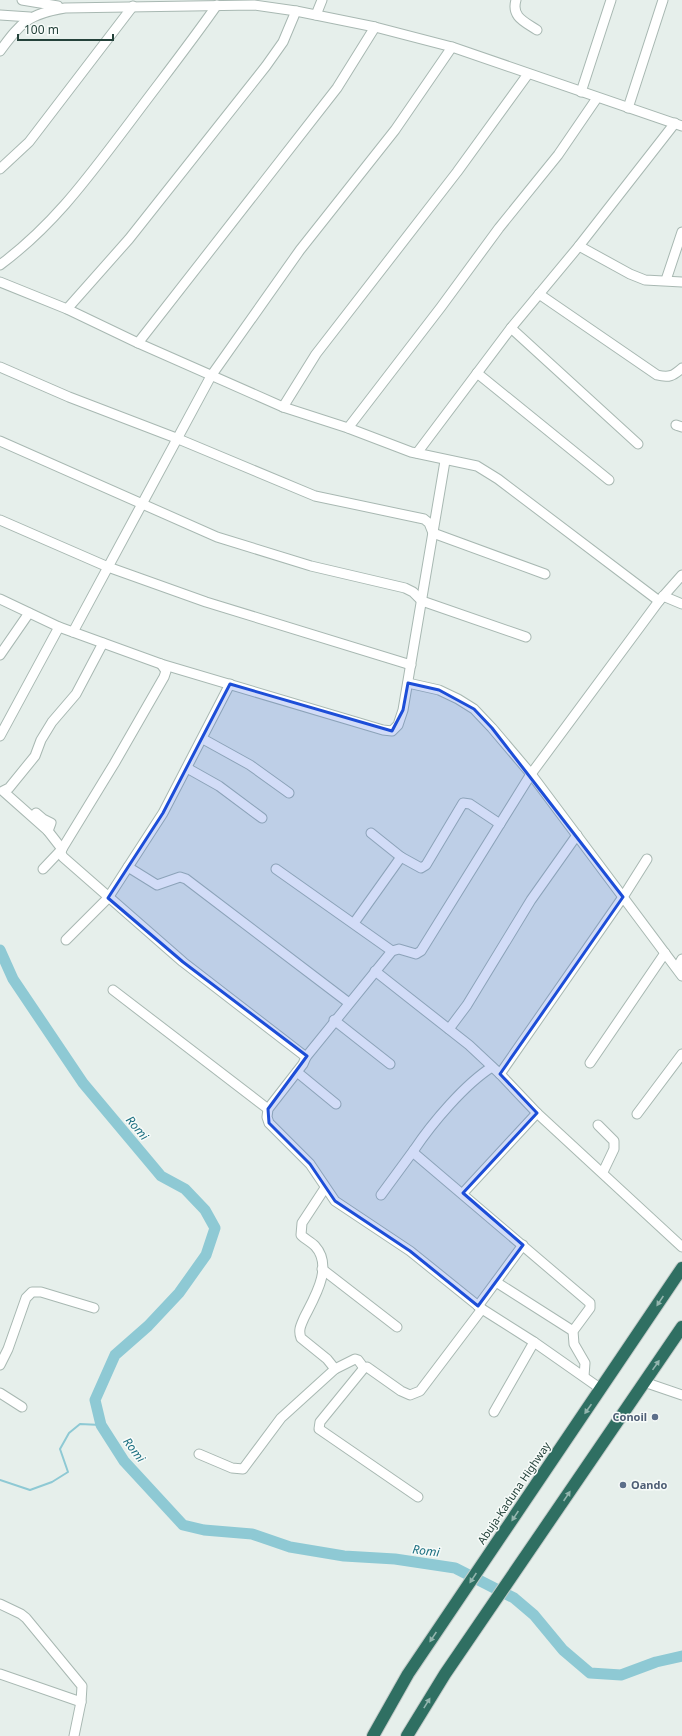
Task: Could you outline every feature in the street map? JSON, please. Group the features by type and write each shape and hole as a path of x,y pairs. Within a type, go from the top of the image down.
{"highway":[{"name":"Abuja-Kaduna Highway","path":"373,1736 408,1674 682,1268"},
{"path":"407,1736 445,1674 682,1328"}],"street":[{"path":"22,0 66,8"},
{"path":"316,15 322,0"},
{"path":"516,0 514,11 518,18 537,30"},
{"path":"581,92 611,0"},
{"path":"628,108 663,0"},
{"path":"0,51 12,35 30,17 45,11 111,3 133,6 188,3 254,5 296,11 375,27 452,46 528,74 678,125 511,328 417,454"},
{"path":"0,265 24,248 80,189 188,47 217,5"},
{"path":"0,169 29,142 133,6"},
{"path":"67,309 129,239 266,66 283,42 296,11"},
{"path":"0,15 30,17"},
{"path":"138,343 337,88 375,27"},
{"path":"73,632 176,438 211,376 300,250 395,130 452,46"},
{"path":"283,407 316,354 457,172 528,74"},
{"path":"348,428 441,307 498,228 558,155 597,98"},
{"path":"666,280 682,232"},
{"path":"579,246 645,280 682,282"},
{"path":"0,282 67,309 138,343 283,407 348,428 417,454 445,461 477,466 498,479 661,598 682,604"},
{"path":"539,294 657,375 666,377 672,376 682,368"},
{"path":"511,328 638,444"},
{"path":"0,367 69,397 176,438 315,496 407,517 424,519 429,523 433,533 545,574"},
{"path":"477,373 609,480"},
{"path":"0,441 217,537 311,566 405,588 413,592 422,601 526,637"},
{"path":"0,599 59,627 160,664 383,730 392,731 398,725 403,710 445,461"},
{"path":"0,520 108,567 246,615 411,665"},
{"path":"601,1389 534,1342 480,1307 410,1251 335,1200 325,1188 310,1164 269,1123 266,1117 268,1109 297,1072 306,1054 392,951 399,949 416,954 421,951 531,774 661,598 682,576"},
{"path":"0,655 29,613"},
{"path":"0,736 59,627"},
{"path":"62,849 48,831 51,823 43,819 9,788 35,756 41,740 52,722 76,694 102,643"},
{"path":"43,869 62,849 114,764 164,677 166,671 160,664"},
{"path":"408,683 439,690 474,709 531,774 679,972"},
{"path":"66,940 108,898 164,813 230,684"},
{"path":"203,738 250,765 289,793"},
{"path":"187,768 219,786 262,818"},
{"path":"371,833 401,857 421,868 463,803 470,804 500,824"},
{"path":"449,1030 467,1005 531,900 576,835"},
{"path":"62,849 60,853 62,857 183,962 306,1054"},
{"path":"354,923 401,857"},
{"path":"500,1074 623,897 647,859"},
{"path":"128,867 157,885 180,877 186,879 349,1003"},
{"path":"276,870 354,923 392,951"},
{"path":"590,1063 665,953"},
{"path":"679,972 682,959"},
{"path":"375,971 449,1030 500,1074 537,1113 603,1172 682,1247"},
{"path":"113,990 268,1109"},
{"path":"334,1020 390,1064"},
{"path":"637,1114 682,1054"},
{"path":"381,1195 431,1128 477,1076 492,1067"},
{"path":"297,1072 336,1104"},
{"path":"463,1193 537,1113"},
{"path":"598,1125 614,1141 614,1148 603,1172"},
{"path":"414,1150 415,1154 463,1193 590,1303 590,1308 573,1331 574,1344 585,1363 584,1376"},
{"path":"325,1188 302,1223 300,1229 300,1235 315,1245 320,1253 322,1269 321,1281 299,1329 300,1336 327,1359 335,1368"},
{"path":"364,1368 368,1367 401,1391 410,1395 420,1391 523,1245"},
{"path":"322,1269 397,1327"},
{"path":"496,1282 573,1331"},
{"path":"0,1365 8,1349 22,1306 26,1298 32,1292 40,1292 94,1308"},
{"path":"293,1344 300,1336"},
{"path":"494,1412 534,1342"},
{"path":"199,1454 232,1468 243,1469 281,1418 335,1368 355,1359 358,1360 364,1368"},
{"path":"364,1368 320,1422 319,1429 418,1497"},
{"path":"644,1382 682,1396"},
{"path":"0,1393 22,1407"},
{"path":"0,1604 26,1618 82,1686 82,1702 74,1736"},
{"path":"0,1674 82,1702"}],"highlighted area":[{"path":"408,683 439,690 474,709 492,728 623,897 500,1074 537,1113 463,1193 523,1245 478,1306 410,1251 335,1201 310,1164 269,1123 268,1109 307,1056 183,962 108,898 163,813 230,684 392,731 403,710"}],"waterway":[{"name":"Romi","path":"0,950 13,979 83,1083 161,1176 185,1189 205,1210 215,1228 206,1255 179,1293 148,1326 115,1355 95,1400 101,1425 124,1461 183,1525 204,1530 252,1534 290,1547 344,1556 395,1559 455,1568 514,1598 534,1615 563,1650 590,1673 621,1675 656,1662 682,1656"},
{"path":"0,1480 30,1490 52,1482 68,1472 60,1449 69,1433 80,1424 101,1425"}],"place":[{"name":"Conoil","path":"655,1417"},
{"name":"Oando","path":"623,1485"}]}
